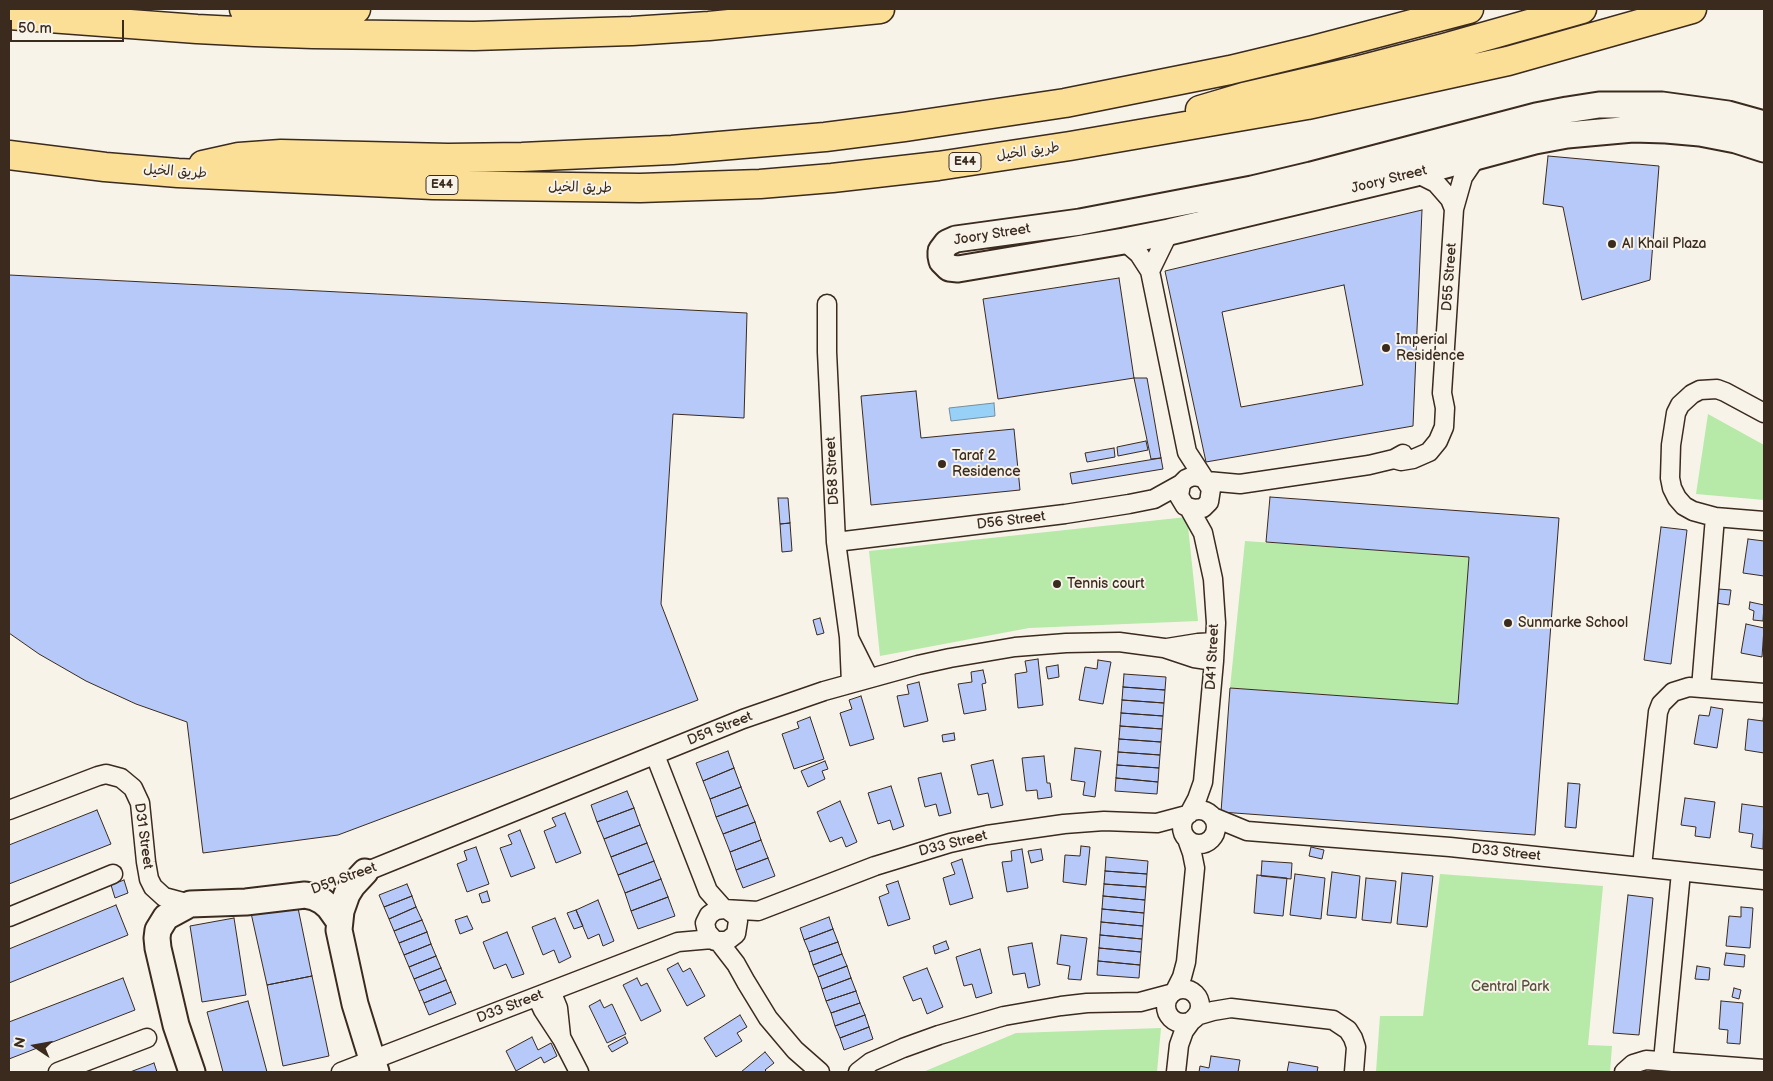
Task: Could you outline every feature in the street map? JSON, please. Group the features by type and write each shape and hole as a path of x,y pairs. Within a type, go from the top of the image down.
{"highway":[{"path":"244,9 356,9"},
{"path":"9,15 245,32 474,36 632,31 709,26 880,9"},
{"path":"178,173 218,161 260,155 448,158 595,154 748,144 904,127 1065,103 1192,78 1313,50 1469,9"},
{"path":"1149,134 1195,112 1219,104 1444,48 1582,9"},
{"name":"طريق الخيل","path":"9,155 178,173 434,184 603,188 702,187 779,183 885,173 1149,134 1307,105 1508,60 1692,9"},
{"path":"9,168 42,160"}],"street":[{"name":"Joory Street","path":"1764,124 1728,114 1662,105 1606,105 1567,110 1536,116 1252,189 1080,222 956,239 946,243 941,251 941,256 942,261 949,268 958,269 1124,241 1416,173 1567,135 1633,129 1666,130 1736,140 1764,149"},
{"name":"D55 Street","path":"1200,496 1240,484 1369,465 1394,459 1415,450 1427,440 1434,426 1442,393 1454,209 1464,177 1476,158"},
{"path":"1416,173 1436,183 1444,190 1454,209"},
{"path":"1150,271 1158,251 1169,232"},
{"name":"D41 Street","path":"1124,241 1139,254 1150,271 1187,452 1200,496 1214,593 1214,662 1203,782 1197,799 1188,815"},
{"name":"D58 Street","path":"827,304 827,352 836,542 848,637 851,683"},
{"path":"1764,413 1725,392 1709,389 1700,390 1686,399 1676,413 1670,460 1672,488 1684,506 1698,513 1715,517 1764,521"},
{"name":"D41 Street","path":"1187,452 1182,483 1178,492 1200,496"},
{"path":"1154,499 1200,496 1193,476 1182,483"},
{"name":"D56 Street","path":"836,542 1055,515 1154,499 1182,483"},
{"path":"1701,688 1715,517"},
{"name":"D58 Street","path":"848,637 869,678"},
{"name":"D59 Street","path":"295,896 365,872 744,719 869,678 950,658 1041,645 1119,642 1164,648 1194,658 1214,662"},
{"name":"D59 Street","path":"1164,648 1198,642 1215,642"},
{"path":"1642,867 1658,712 1661,704 1673,692 1689,687 1764,693"},
{"path":"655,754 708,891 736,916 738,921 726,937"},
{"name":"D31 Street","path":"9,810 98,776 106,774 121,778 133,788 140,802 146,862 149,879 153,887 164,898 190,904"},
{"name":"D41 Street","path":"1203,782 1212,816"},
{"path":"1179,1045 1166,1003 1182,977 1186,962 1195,868 1199,854 1216,830 1212,816 1200,810 1188,815 1183,823 1195,868"},
{"name":"D33 Street","path":"342,1072 374,1066 544,994 678,942 726,937 758,911 875,866 912,854 987,835 1064,824 1104,821 1157,823 1188,815"},
{"name":"D33 Street","path":"1212,816 1247,831"},
{"name":"D33 Street","path":"1157,823 1186,837"},
{"name":"D33 Street","path":"1210,840 1247,831 1450,847 1764,880"},
{"path":"1186,837 1195,843 1210,840"},
{"path":"365,872 347,894 339,921 351,985 374,1066"},
{"path":"1663,1061 1681,872"},
{"path":"9,917 113,874"},
{"path":"708,891 707,932 726,937"},
{"path":"192,1072 174,1018 157,938 161,923 166,917 190,904 246,902 295,896 314,897 322,901 339,921"},
{"path":"706,921 712,912 726,909"},
{"name":"D33 Street","path":"726,909 758,911"},
{"name":"D33 Street","path":"678,942 706,921"},
{"path":"726,937 736,964 768,1018 795,1050 820,1072"},
{"path":"1176,1072 1179,1045 1184,1031 1200,1008 1186,962"},
{"path":"858,1072 871,1062 884,1056 939,1035 995,1019 1032,1010 1087,1003 1140,1002 1182,989 1231,1008 1334,1020 1348,1030 1353,1038 1356,1047 1354,1072"},
{"path":"544,994 542,1010 562,1039 579,1072"},
{"path":"1140,1002 1183,1022 1213,1011 1231,1008"},
{"path":"58,1072 147,1038"},
{"path":"878,1072 884,1056"},
{"path":"1624,1072 1633,1064 1646,1060 1764,1069"}],"green space":[{"path":"1708,414 1764,445 1764,500 1696,494"},
{"path":"1187,517 1198,621 1029,628 880,656 869,551"},
{"path":"1245,541 1469,557 1458,704 1230,688"},
{"name":"Central Park","path":"1440,874 1603,886 1588,1045 1612,1046 1610,1072 1376,1072 1380,1016 1423,1016"},
{"path":"1161,1028 1157,1072 923,1072 1016,1033"}],"water":[{"path":"994,403 995,416 951,421 949,408"}],"building":[{"name":"Al Khail Plaza","path":"1548,156 1659,166 1650,280 1582,300 1563,207 1543,204"},
{"name":"Imperial Residence","path":"1422,210 1413,426 1206,462 1165,271","holes":["1344,285 1363,385 1241,407 1222,312"]},
{"path":"9,275 747,313 744,418 673,414 661,604 698,700 338,835 203,853 187,722 136,704 86,681 39,654 9,633"},
{"path":"1119,278 1134,378 998,399 983,299"},
{"path":"1134,378 1147,378 1161,458 1151,459"},
{"name":"Taraf 2 Residence","path":"916,391 921,438 1014,429 1020,490 871,505 861,396"},
{"path":"1146,441 1148,450 1118,456 1117,447"},
{"path":"1114,448 1115,457 1087,462 1085,453"},
{"path":"1161,458 1163,469 1072,484 1070,473"},
{"name":"Sunmarke School","path":"1270,497 1559,518 1535,835 1221,812 1230,688 1458,704 1469,557 1266,542"},
{"path":"778,498 788,498 790,523 780,524"},
{"path":"790,523 792,551 782,552 780,524"},
{"path":"1661,527 1687,530 1671,664 1644,660"},
{"path":"1748,539 1764,541 1764,576 1743,573"},
{"path":"1718,589 1731,590 1729,605 1716,603"},
{"path":"1750,602 1764,605 1763,621 1753,620 1754,611 1749,609"},
{"path":"820,618 824,633 817,635 813,620"},
{"path":"1746,624 1764,628 1762,657 1741,653"},
{"path":"1038,659 1043,705 1018,708 1015,674 1027,672 1025,661"},
{"path":"1098,660 1111,662 1103,704 1079,700 1085,667 1097,669"},
{"path":"1058,665 1059,677 1048,679 1046,667"},
{"path":"983,670 986,683 982,684 986,710 964,714 958,684 972,682 971,672"},
{"path":"1124,674 1166,677 1165,690 1123,687"},
{"path":"919,682 928,721 904,727 897,696 909,694 907,685"},
{"path":"1123,687 1165,690 1164,703 1122,700"},
{"path":"861,696 874,739 850,746 840,713 852,709 849,700"},
{"path":"1122,700 1164,703 1163,716 1121,713"},
{"path":"1711,707 1723,709 1717,748 1694,744 1699,715 1709,716"},
{"path":"1764,711 1764,753 1745,750 1748,719 1763,721"},
{"path":"1121,713 1163,716 1162,729 1120,726"},
{"path":"810,717 824,759 794,769 782,734 799,728 797,722"},
{"path":"1120,726 1162,729 1161,742 1119,739"},
{"path":"954,733 955,740 943,742 942,735"},
{"path":"1119,739 1161,742 1160,755 1118,752"},
{"path":"1075,748 1101,751 1095,797 1083,795 1085,782 1071,780"},
{"path":"728,751 734,768 703,781 696,763"},
{"path":"1118,752 1160,755 1159,768 1117,765"},
{"path":"1044,756 1047,783 1050,783 1052,797 1038,799 1037,790 1026,791 1022,758"},
{"path":"993,760 1003,805 991,808 988,793 978,795 971,765"},
{"path":"825,761 828,769 822,771 825,779 808,787 801,771"},
{"path":"1117,765 1159,768 1158,782 1116,778"},
{"path":"734,768 741,787 710,799 703,781"},
{"path":"941,773 951,813 939,816 936,804 925,807 918,778"},
{"path":"1116,778 1158,782 1157,794 1115,791"},
{"path":"1568,783 1580,784 1576,828 1565,827"},
{"path":"891,786 904,826 893,830 890,820 878,824 868,793"},
{"path":"741,787 748,805 716,817 710,799"},
{"path":"627,791 634,808 597,822 591,805"},
{"path":"1685,798 1715,802 1710,838 1695,836 1696,827 1681,825"},
{"path":"840,801 857,842 846,847 842,837 830,842 817,812"},
{"path":"1742,804 1764,807 1763,849 1751,847 1753,834 1739,832"},
{"path":"748,805 755,822 723,834 716,817"},
{"path":"634,808 640,825 604,839 597,822"},
{"path":"97,810 111,844 9,884 9,845"},
{"path":"565,813 581,853 556,863 544,831 556,826 552,818"},
{"path":"755,822 761,840 730,852 723,834"},
{"path":"640,825 647,843 611,857 604,839"},
{"path":"520,830 535,868 511,877 500,848 512,844 508,835"},
{"path":"761,840 768,858 736,870 730,852"},
{"path":"647,843 654,861 618,875 611,857"},
{"path":"1081,846 1090,847 1086,885 1063,882 1065,855 1080,856"},
{"path":"476,847 489,884 467,892 457,864 467,860 464,851"},
{"path":"1311,847 1324,850 1322,859 1309,856"},
{"path":"1022,849 1028,888 1007,892 1002,862 1012,861 1011,851"},
{"path":"1041,849 1043,860 1031,863 1028,851"},
{"path":"1106,857 1148,861 1147,874 1105,871"},
{"path":"768,858 775,876 743,888 736,870"},
{"path":"962,859 973,898 950,905 943,878 955,874 951,863"},
{"path":"654,861 661,879 625,893 618,875"},
{"path":"1262,861 1292,863 1291,879 1261,876"},
{"path":"1105,871 1147,874 1146,887 1104,884"},
{"path":"1332,872 1360,876 1356,918 1327,915"},
{"path":"1402,873 1433,876 1427,927 1397,924"},
{"path":"1295,874 1325,878 1321,919 1290,915"},
{"path":"1257,875 1287,878 1283,916 1254,913"},
{"path":"1366,878 1396,881 1391,923 1362,920"},
{"path":"661,879 668,897 631,911 625,893"},
{"path":"124,880 128,893 115,898 111,885"},
{"path":"898,881 910,919 888,926 879,897 889,893 886,885"},
{"path":"407,884 412,896 384,907 379,895"},
{"path":"1104,884 1146,887 1145,900 1103,896"},
{"path":"487,891 490,901 482,903 479,894"},
{"path":"1628,895 1653,898 1639,1035 1613,1033"},
{"path":"412,896 416,907 389,919 384,907"},
{"path":"1103,896 1145,900 1144,913 1102,909"},
{"path":"668,897 675,916 638,929 631,911"},
{"path":"598,900 614,941 603,946 599,934 588,939 576,910"},
{"path":"297,903 312,976 267,985 251,913"},
{"path":"116,905 128,935 9,983 9,949"},
{"path":"416,907 422,920 394,931 389,919"},
{"path":"1741,907 1753,908 1750,948 1726,946 1729,916 1741,917"},
{"path":"1102,909 1144,913 1143,926 1101,922"},
{"path":"576,910 583,926 574,929 567,913"},
{"path":"467,916 473,929 460,934 455,920"},
{"path":"829,917 833,929 804,940 800,928"},
{"path":"234,918 246,995 202,1002 190,926"},
{"path":"555,918 571,957 559,963 554,950 543,955 532,927"},
{"path":"422,920 427,932 399,943 394,931"},
{"path":"1101,922 1143,926 1142,939 1100,935"},
{"path":"833,929 838,942 809,952 804,940"},
{"path":"427,932 431,944 404,955 399,943"},
{"path":"507,932 524,974 512,978 506,964 494,969 483,942"},
{"path":"1061,935 1087,938 1081,980 1068,979 1070,966 1057,964"},
{"path":"1100,935 1142,939 1141,952 1099,948"},
{"path":"946,941 949,949 935,954 933,946"},
{"path":"838,942 842,954 813,965 809,952"},
{"path":"1032,943 1040,985 1028,988 1025,973 1013,975 1008,947"},
{"path":"431,944 436,956 409,967 404,955"},
{"path":"1099,948 1141,952 1140,965 1098,961"},
{"path":"980,949 992,993 976,998 972,984 964,986 956,957"},
{"path":"1726,953 1745,955 1744,967 1724,965"},
{"path":"842,954 847,966 818,977 813,965"},
{"path":"436,956 441,968 414,979 409,967"},
{"path":"1098,961 1140,965 1139,978 1097,975"},
{"path":"678,963 683,972 690,968 705,996 687,1006 667,969"},
{"path":"847,966 851,978 822,989 818,977"},
{"path":"1697,966 1710,968 1709,980 1695,979"},
{"path":"441,968 446,980 419,991 414,979"},
{"path":"927,968 943,1007 927,1014 921,998 913,1001 903,977"},
{"path":"312,976 329,1056 283,1066 267,985"},
{"path":"123,978 135,1010 9,1059 9,1022"},
{"path":"637,978 641,986 647,983 661,1011 641,1021 623,985"},
{"path":"851,978 856,991 826,1001 822,989"},
{"path":"446,980 451,992 424,1003 419,991"},
{"path":"1734,988 1741,990 1739,999 1732,997"},
{"path":"856,991 860,1003 831,1013 826,1001"},
{"path":"451,992 456,1004 429,1015 424,1003"},
{"path":"600,1000 604,1008 612,1004 626,1034 607,1043 589,1006"},
{"path":"248,1001 267,1072 223,1072 207,1012"},
{"path":"1721,1001 1743,1003 1740,1044 1727,1043 1728,1030 1719,1029"},
{"path":"860,1003 865,1015 835,1026 831,1013"},
{"path":"740,1015 747,1027 737,1033 742,1041 716,1057 704,1038"},
{"path":"865,1015 869,1027 840,1038 835,1026"},
{"path":"869,1027 873,1039 844,1050 840,1038"},
{"path":"532,1037 538,1050 551,1043 557,1056 544,1063 541,1057 516,1071 506,1051"},
{"path":"625,1037 628,1043 612,1052 608,1046"},
{"path":"765,1052 774,1063 765,1070 767,1072 741,1072"},
{"path":"1211,1056 1240,1060 1238,1072 1199,1072 1200,1066 1209,1068"},
{"path":"1289,1062 1318,1067 1317,1072 1287,1072"},
{"path":"154,1063 157,1072 130,1072"}],"place":[{"name":"Al Khail Plaza","path":"1612,244"},
{"name":"Imperial Residence","path":"1386,348"},
{"name":"Taraf 2 Residence","path":"942,464"},
{"name":"Tennis court","path":"1057,584"},
{"name":"Sunmarke School","path":"1508,623"}]}
